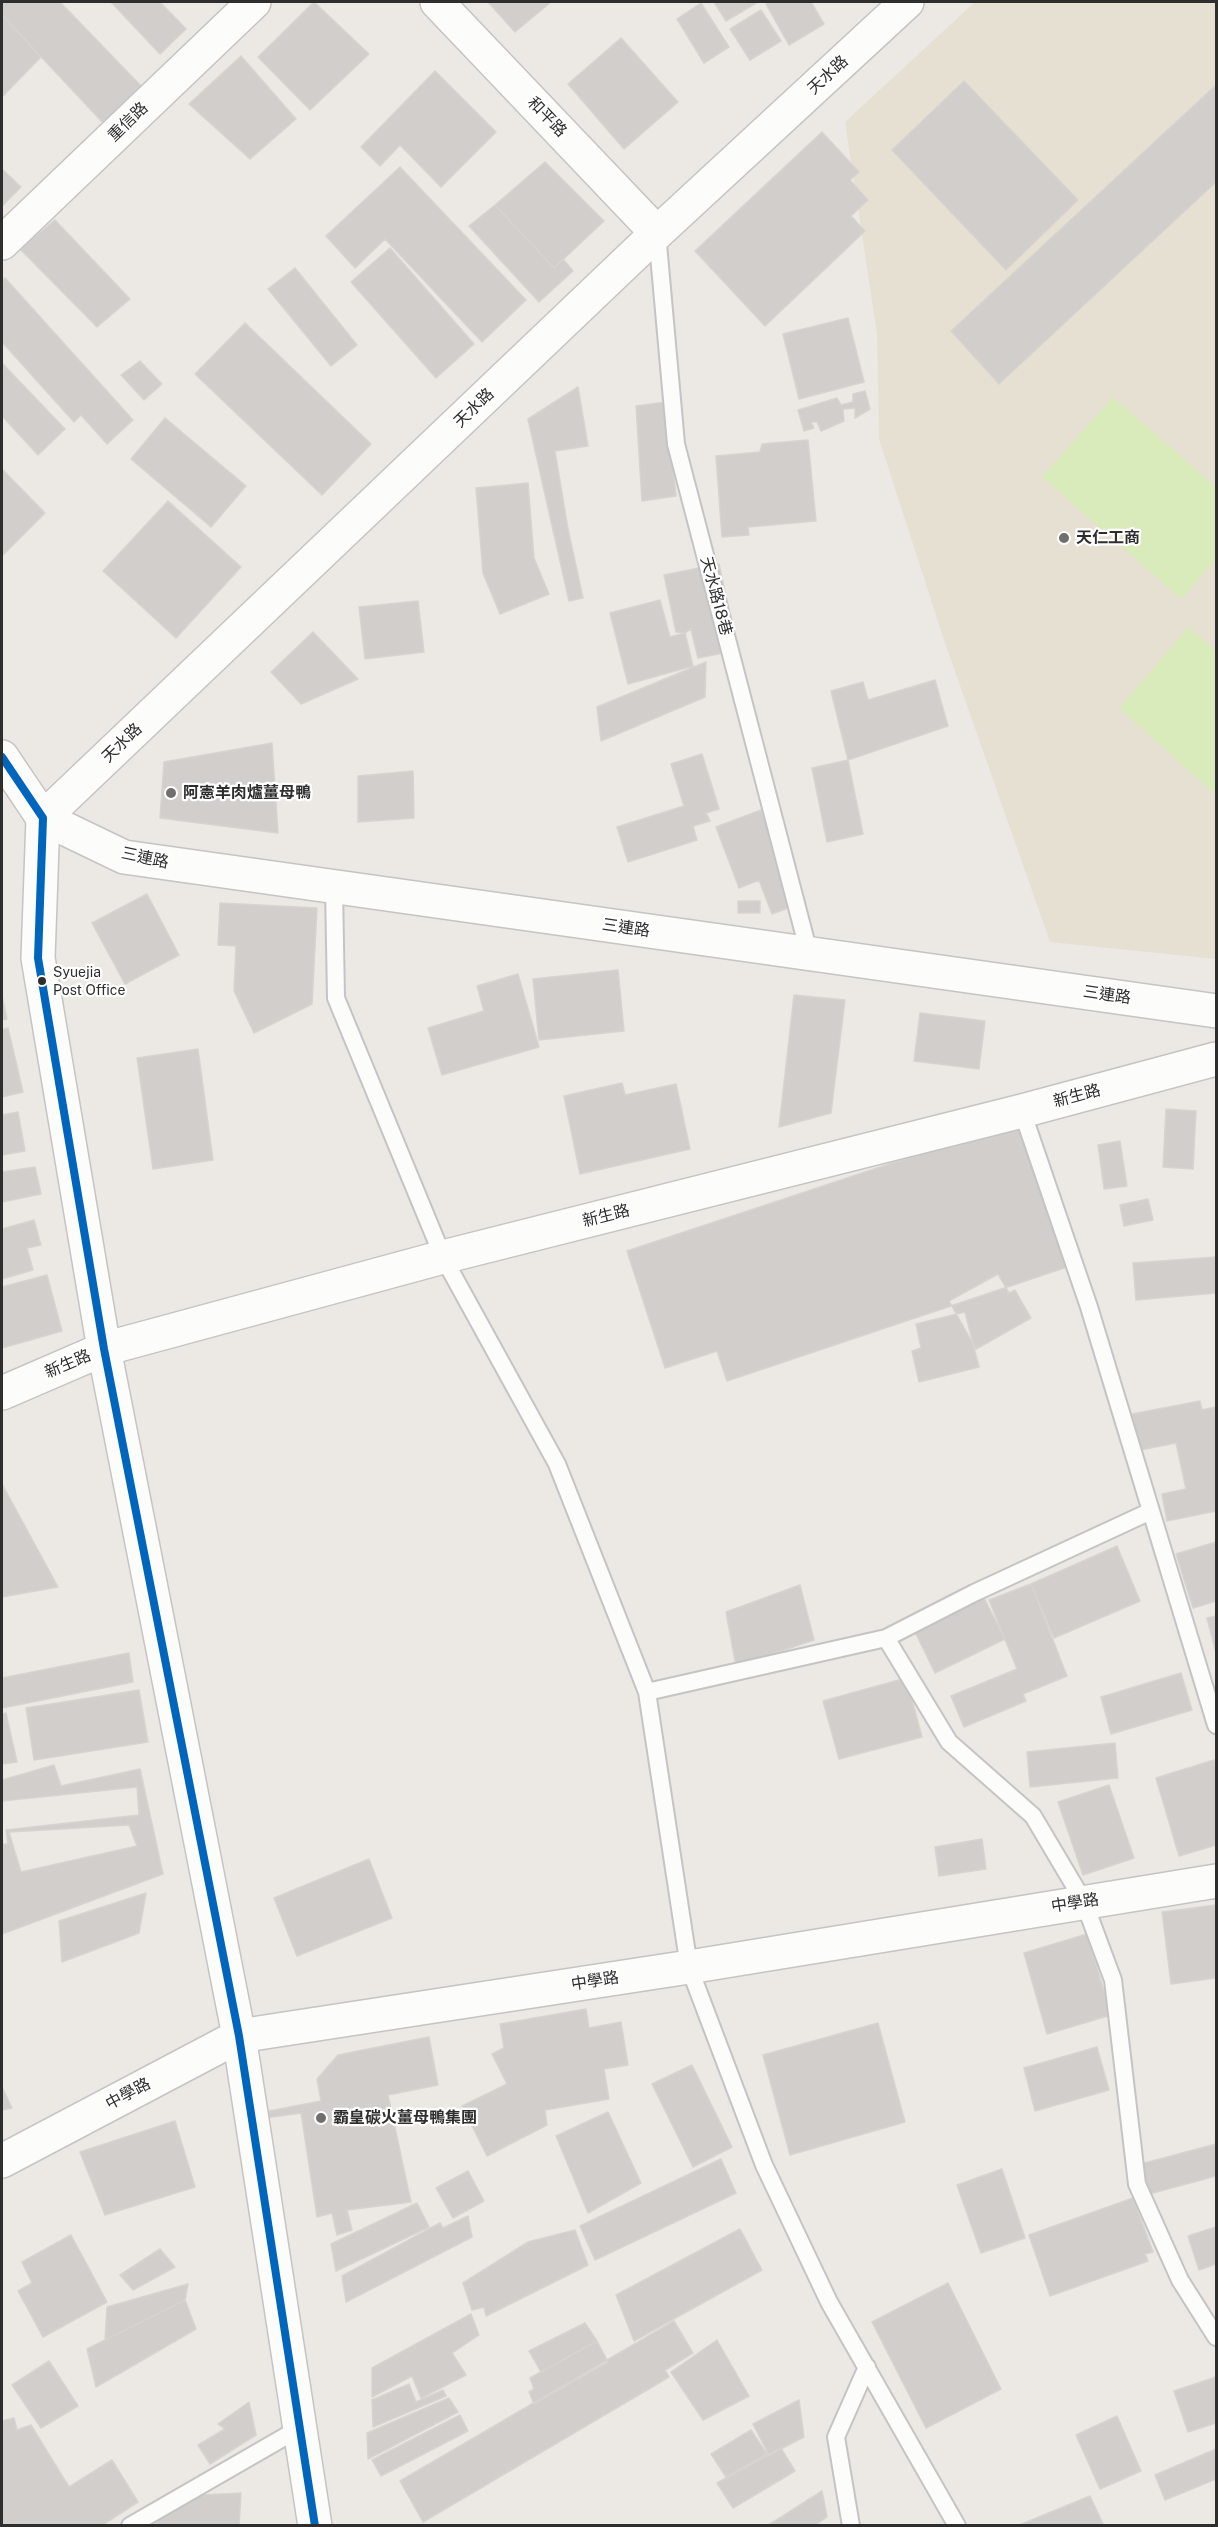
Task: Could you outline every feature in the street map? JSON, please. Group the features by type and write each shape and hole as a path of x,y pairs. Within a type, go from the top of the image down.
{"street":[{"name":"重信路","path":"2,243 254,2"},
{"name":"和平路","path":"437,2 657,233"},
{"name":"天水路","path":"43,818 657,233 907,2"},
{"path":"2,757 43,818 38,958 104,1349 238,2036 315,2526"},
{"name":"三連路","path":"43,818 124,857 1216,1011"},
{"name":"新生路","path":"2,1393 104,1349 443,1257 1022,1111 1216,1059"},
{"name":"中學路","path":"2,2162 238,2036 1216,1881"}],"lane":[{"name":"天水路18巷","path":"657,233 676,444 809,953"},
{"path":"334,888 336,998 443,1257 557,1464 647,1692 689,1966 764,2165 829,2302 957,2526"},
{"path":"1022,1111 1089,1307 1216,1725"},
{"path":"647,1692 886,1638 974,1593 1151,1511"},
{"path":"886,1638 949,1742 1033,1816 1084,1902 1113,1980 1137,2184 1180,2280 1216,2337"},
{"path":"851,2526 836,2437 867,2367"},
{"path":"130,2526 300,2428"}],"shaded area":[{"name":"天仁工商","path":"975,2 1216,2 1216,959 1050,942 943,637 879,439 877,334 845,122"}],"green space":[{"path":"1113,397 1216,487 1216,559 1181,599 1042,477"},
{"path":"1189,627 1216,651 1216,795 1119,708"}],"building":[{"path":"2,2 60,2 143,88 105,125 2,15"},
{"path":"111,2 160,2 186,29 160,54"},
{"path":"314,2 369,54 310,110 258,57"},
{"path":"488,2 551,2 515,32"},
{"path":"714,2 758,2 726,21"},
{"path":"769,2 811,2 824,24 789,45 766,4"},
{"path":"701,3 729,47 704,63 677,19"},
{"path":"761,10 781,41 750,60 730,29"},
{"path":"2,15 41,57 2,97"},
{"path":"621,38 678,102 624,149 568,84"},
{"path":"241,56 296,119 250,159 189,104"},
{"path":"435,71 496,132 441,187 400,145 380,166 361,147"},
{"path":"964,81 1078,200 1006,270 892,150"},
{"path":"1216,85 1216,182 999,384 951,331"},
{"path":"822,132 859,172 850,180 868,200 851,216 865,231 765,326 695,251"},
{"path":"545,162 604,221 554,268 495,205"},
{"path":"400,167 526,300 482,342 385,239 355,268 326,236"},
{"path":"2,169 21,187 2,206"},
{"path":"495,205 554,268 563,259 573,271 539,302 469,226"},
{"path":"55,220 130,299 97,327 20,249"},
{"path":"390,248 474,344 436,378 351,282"},
{"path":"295,268 357,345 331,366 268,289"},
{"path":"5,278 133,420 107,444 81,415 74,422 2,342 2,281"},
{"path":"848,318 864,382 799,399 783,334"},
{"path":"245,323 371,444 322,495 195,374"},
{"path":"140,361 162,384 144,400 121,375"},
{"path":"2,363 65,429 38,455 2,416"},
{"path":"578,387 588,446 555,451 568,529 583,598 569,601 528,419"},
{"path":"865,391 870,409 855,418 855,408 843,409 844,421 821,431 817,422 811,422 814,428 804,431 798,410 837,398 841,405 853,402 853,394"},
{"path":"666,402 676,496 642,501 636,406"},
{"path":"165,418 246,486 211,527 131,459"},
{"path":"808,440 816,521 748,527 749,535 722,537 716,456 760,452 762,444"},
{"path":"2,469 45,513 2,556"},
{"path":"528,483 534,558 549,594 500,614 483,573 476,488"},
{"path":"168,501 241,567 176,638 103,571"},
{"path":"719,564 738,650 698,658 691,629 685,633 676,632 664,575"},
{"path":"660,600 670,637 685,633 693,666 628,684 610,613"},
{"path":"418,601 424,652 365,659 359,607"},
{"path":"313,632 358,679 301,704 271,672"},
{"path":"706,662 705,697 601,741 597,707"},
{"path":"935,680 948,726 848,760 831,691 863,682 868,700"},
{"path":"272,743 278,833 160,818 164,762"},
{"path":"702,754 719,809 706,813 710,821 693,826 697,840 628,862 617,827 684,806 671,764"},
{"path":"848,760 863,834 827,842 812,768"},
{"path":"413,771 414,818 358,822 358,776"},
{"path":"761,810 796,905 772,914 759,880 739,888 716,827"},
{"path":"147,894 179,955 125,984 92,923"},
{"path":"738,901 760,901 760,913 738,913"},
{"path":"220,903 317,908 312,1004 254,1033 234,991 236,946 218,945"},
{"path":"618,970 624,1031 539,1040 533,979"},
{"path":"518,974 539,1047 442,1075 428,1028 484,1011 477,986"},
{"path":"794,995 845,1000 831,1113 779,1127"},
{"path":"2,996 7,1019 2,1020"},
{"path":"920,1013 985,1021 979,1069 914,1061"},
{"path":"8,1028 23,1092 2,1097 2,1030"},
{"path":"198,1049 213,1160 153,1169 137,1058"},
{"path":"622,1083 625,1095 676,1084 690,1149 580,1174 564,1096"},
{"path":"1166,1109 1196,1111 1193,1169 1163,1167"},
{"path":"18,1112 25,1151 2,1155 2,1115"},
{"path":"1025,1119 1073,1265 727,1381 717,1351 665,1368 627,1251"},
{"path":"1120,1141 1127,1186 1104,1189 1098,1145"},
{"path":"35,1167 41,1194 2,1202 2,1172"},
{"path":"1148,1199 1153,1220 1124,1226 1120,1205"},
{"path":"34,1220 41,1245 27,1248 33,1270 2,1279 2,1229"},
{"path":"1216,1257 1216,1293 1136,1300 1133,1263"},
{"path":"998,1274 1009,1293 1015,1290 1031,1318 976,1349 949,1301"},
{"path":"47,1275 62,1331 2,1348 2,1287"},
{"path":"965,1312 979,1367 919,1382 912,1351 921,1348 916,1324"},
{"path":"1200,1401 1202,1410 1216,1407 1216,1511 1167,1521 1162,1494 1186,1489 1176,1443 1140,1450 1132,1414"},
{"path":"2,1484 58,1587 2,1597"},
{"path":"1216,1542 1216,1601 1193,1608 1176,1554"},
{"path":"1117,1546 1140,1601 1054,1638 1031,1584"},
{"path":"1031,1584 1067,1676 1023,1694 1026,1701 964,1727 951,1696 1017,1669 989,1600"},
{"path":"800,1585 814,1640 736,1666 726,1612"},
{"path":"984,1598 1005,1639 935,1673 915,1632"},
{"path":"1216,1616 1216,1653 1207,1618"},
{"path":"129,1653 133,1682 2,1708 2,1678"},
{"path":"1181,1673 1192,1710 1111,1734 1101,1697"},
{"path":"906,1678 922,1737 839,1759 823,1701"},
{"path":"139,1690 148,1742 34,1760 26,1708"},
{"path":"6,1713 17,1762 2,1764 2,1714"},
{"path":"1115,1743 1118,1778 1030,1787 1027,1752"},
{"path":"1214,1760 1216,1768 1216,1845 1179,1856 1156,1778"},
{"path":"54,1765 61,1786 140,1769 163,1874 2,1934 2,1780"},
{"path":"1109,1785 1134,1858 1083,1875 1058,1802"},
{"path":"137,1787 139,1815 6,1830 8,1844 2,1844 2,1801"},
{"path":"129,1825 137,1846 21,1872 9,1832"},
{"path":"982,1839 986,1869 939,1876 935,1847"},
{"path":"369,1859 392,1918 297,1956 274,1898"},
{"path":"146,1893 139,1933 62,1962 59,1921"},
{"path":"1216,1905 1216,1978 1171,1984 1162,1912"},
{"path":"1087,1934 1111,2015 1047,2034 1024,1953"},
{"path":"586,2009 589,2028 621,2022 628,2065 604,2069 609,2099 545,2110 547,2125 487,2156 462,2106 507,2084 492,2054 504,2048 500,2024"},
{"path":"878,2023 905,2122 790,2155 763,2055"},
{"path":"429,2037 438,2085 388,2095 411,2202 347,2210 352,2230 337,2235 332,2213 317,2217 301,2113 265,2118 264,2112 321,2101 317,2079 338,2055"},
{"path":"1097,2047 1109,2090 1035,2111 1024,2068"},
{"path":"692,2065 732,2147 693,2167 652,2084"},
{"path":"2,2087 12,2108 2,2110"},
{"path":"608,2112 641,2183 588,2213 556,2136"},
{"path":"175,2121 195,2187 105,2215 80,2152"},
{"path":"1216,2144 1216,2176 1149,2194 1141,2164"},
{"path":"721,2159 736,2193 595,2260 580,2226"},
{"path":"1002,2169 1025,2238 981,2253 957,2185"},
{"path":"468,2171 484,2201 453,2218 436,2188"},
{"path":"1133,2198 1153,2252 1145,2254 1148,2261 1050,2296 1029,2235"},
{"path":"417,2203 429,2227 336,2271 331,2244"},
{"path":"468,2216 472,2237 346,2302 342,2276 440,2223 443,2228"},
{"path":"1216,2227 1216,2264 1199,2270 1188,2236"},
{"path":"740,2229 762,2270 634,2341 616,2295"},
{"path":"575,2230 588,2265 486,2316 484,2307 472,2310 463,2283 528,2242"},
{"path":"71,2235 107,2302 43,2337 18,2291 32,2283 22,2262"},
{"path":"160,2249 175,2267 133,2290 120,2275"},
{"path":"948,2283 1001,2389 926,2428 872,2322"},
{"path":"188,2284 185,2300 105,2340 107,2307"},
{"path":"185,2300 196,2329 96,2387 87,2349"},
{"path":"471,2314 479,2335 452,2353 466,2375 421,2398 412,2376 372,2397 372,2368"},
{"path":"674,2321 693,2353 665,2370 669,2377 423,2522 400,2481"},
{"path":"585,2323 597,2341 541,2372 529,2351"},
{"path":"717,2340 749,2396 703,2420 671,2372"},
{"path":"597,2341 608,2362 534,2404 529,2392 534,2389 530,2378"},
{"path":"49,2361 78,2406 41,2428 12,2385"},
{"path":"1216,2377 1216,2423 1188,2432 1174,2391"},
{"path":"409,2384 416,2402 443,2390 446,2396 373,2427 372,2400"},
{"path":"449,2398 458,2412 368,2459 367,2433"},
{"path":"799,2400 804,2437 769,2455 753,2424"},
{"path":"249,2402 256,2435 210,2464 198,2445 225,2429 218,2424"},
{"path":"460,2415 468,2431 381,2476 372,2460"},
{"path":"1117,2416 1141,2471 1100,2489 1076,2435"},
{"path":"14,2418 17,2430 31,2425 69,2487 112,2460 138,2502 101,2526 2,2526 2,2421"},
{"path":"751,2430 767,2454 726,2477 711,2454"},
{"path":"781,2448 795,2471 733,2508 717,2483"},
{"path":"1216,2449 1216,2479 1165,2500 1155,2475"},
{"path":"822,2491 827,2517 814,2526 767,2526"},
{"path":"241,2493 239,2526 154,2526 181,2496"},
{"path":"1090,2496 1104,2526 1017,2526"}],"transit line":[{"path":"2,757 43,818 38,958 104,1349 239,2036 315,2526"}],"place":[{"name":"天仁工商","path":"1064,538"},
{"name":"阿憲羊肉爐薑母鴨","path":"171,793"},
{"name":"Syuejia Post Office","path":"42,981"},
{"name":"霸皇碳火薑母鴨集團","path":"321,2118"}]}
